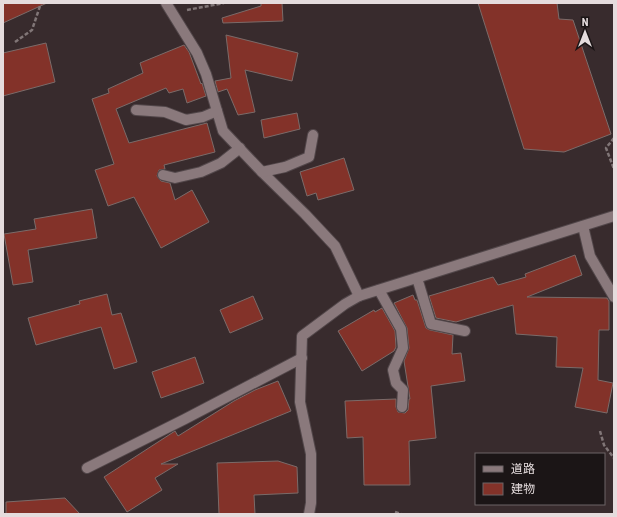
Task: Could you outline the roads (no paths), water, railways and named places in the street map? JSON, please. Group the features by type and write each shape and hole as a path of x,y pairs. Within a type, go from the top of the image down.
{"street":[{"path":"166,4 197,54 206,74 223,130 335,246 359,296"},
{"path":"136,110 165,112 186,120 203,117 217,111"},
{"path":"262,172 286,167 309,157 313,135"},
{"path":"163,175 175,178 201,172 221,163 240,148"},
{"path":"309,514 311,503 311,454 300,402 302,336 344,304 359,296 614,216"},
{"path":"583,226 590,256 614,296"},
{"path":"417,278 431,324 465,331"},
{"path":"379,290 401,329 403,348 393,370 396,382 403,390 402,407"},
{"path":"86,468 185,419 302,358"}]}
